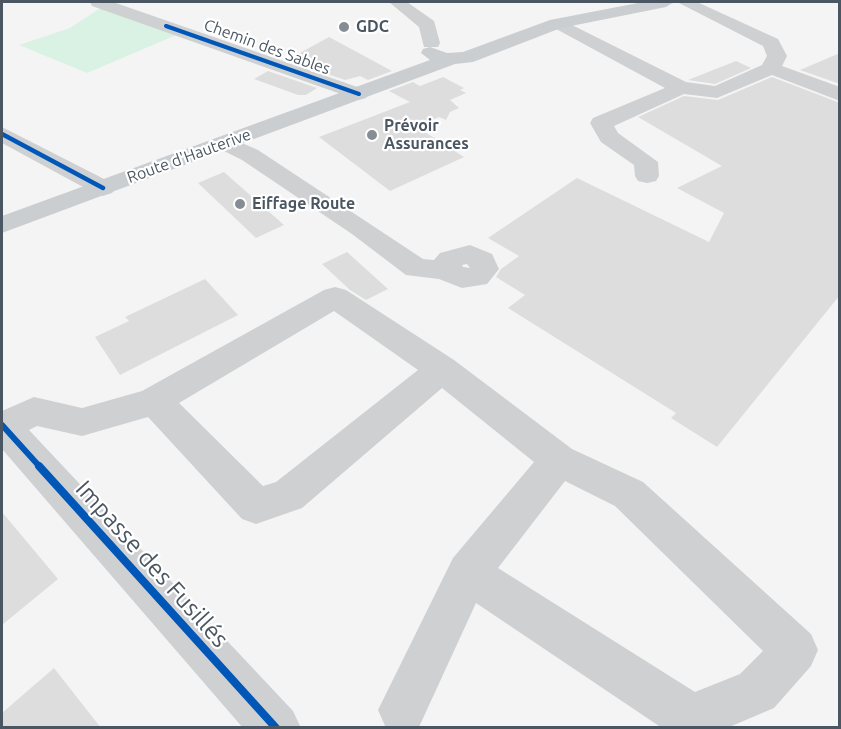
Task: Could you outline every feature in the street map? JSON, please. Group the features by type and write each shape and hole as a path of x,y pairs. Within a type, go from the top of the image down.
{"main road":[{"name":"Route d'Hauterive","path":"367,91 449,43 666,2"},
{"name":"Route d'Hauterive","path":"2,225 226,143 250,144 367,91 451,59 466,58 449,43"}],"street":[{"name":"Chemin des Sables","path":"98,2 367,91"},
{"path":"685,2 771,43 777,56 770,69"},
{"path":"403,5 449,43"},
{"path":"552,25 681,88 717,92 770,69 789,73 840,95"},
{"path":"647,176 646,162 609,137 601,123 681,88"},
{"path":"2,134 103,188"},
{"path":"250,144 416,268 434,270 447,268"},
{"path":"3,426 34,411 82,422 96,420 154,401 335,297 442,369 559,460 629,494 795,650 757,691 691,718 468,573"},
{"path":"154,401 256,506 288,496 442,369"},
{"name":"Impasse des Fusillés","path":"3,426 276,728"},
{"path":"402,710 468,573 559,460"}],"green space":[{"path":"102,7 181,33 87,73 19,45 70,28"}],"building":[{"path":"329,37 392,71 368,80 360,76 345,80 287,60"},
{"path":"840,53 840,84 800,70"},
{"path":"736,61 751,68 715,84 688,80"},
{"path":"268,71 317,88 306,95 298,95 254,79"},
{"path":"443,77 464,88 460,90 466,93 450,100 459,108 450,112 446,120 439,117 417,127 464,157 390,191 319,137 410,102 389,91 413,82 420,86"},
{"path":"772,77 840,103 840,295 717,447 671,418 676,413 508,308 525,295 496,277 501,269 519,256 488,238 577,178 709,242 724,213 677,188 722,166 638,117 684,96 718,100"},
{"name":"Eiffage Route","path":"224,172 284,225 256,238 198,183"},
{"path":"347,252 388,289 366,300 350,290 322,264"},
{"path":"205,279 238,315 120,375 95,337 129,321 125,317"},
{"path":"2,512 58,579 2,625"},
{"path":"54,668 101,728 2,728 2,713"}],"cycle path":[{"path":"166,26 359,94"},
{"path":"2,134 103,188"},
{"path":"2,425 276,728"}],"place":[{"name":"GDC","path":"344,27"},
{"name":"Prévoir Assurances","path":"372,135"},
{"name":"Eiffage Route","path":"240,204"}]}
